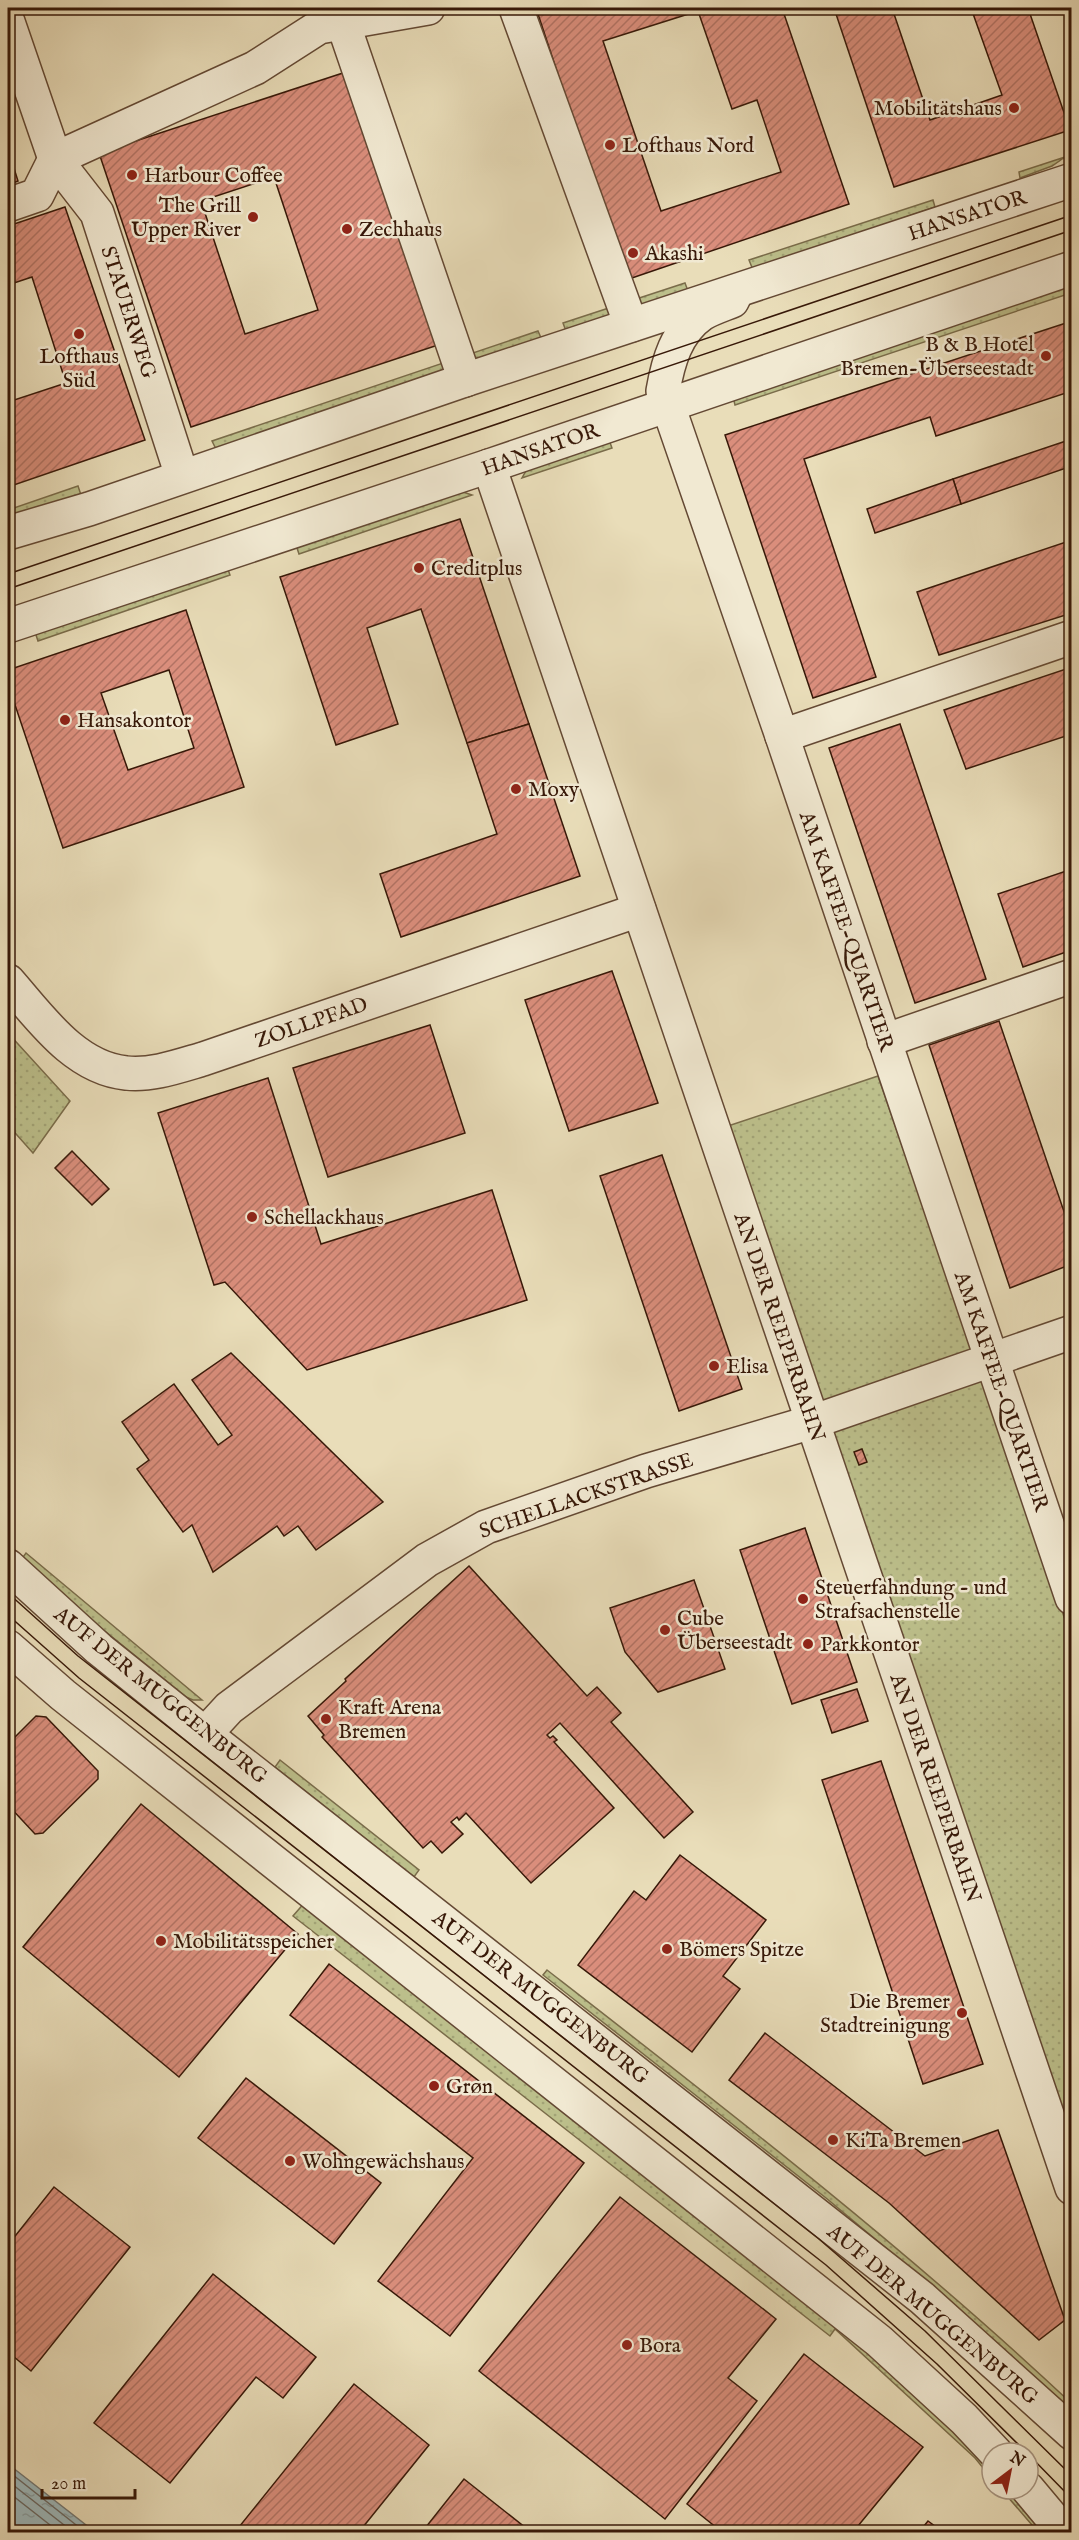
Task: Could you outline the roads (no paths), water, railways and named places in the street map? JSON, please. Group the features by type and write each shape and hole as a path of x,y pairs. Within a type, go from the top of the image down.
{"street":[{"path":"8,205 37,195 55,159 255,68 319,27 428,8"},
{"path":"516,8 631,325"},
{"name":"STAUERWEG","path":"8,21 55,159 97,213 182,476"},
{"path":"343,23 465,380"},
{"name":"HANSATOR","path":"8,533 89,509 465,380 1071,180"},
{"name":"HANSATOR","path":"8,626 668,406 1071,268"},
{"name":"AM KAFFEE-QUARTIER","path":"737,291 732,301 702,314 680,336 666,375 663,391 782,736 1071,1598"},
{"name":"AN DER REEPERBAHN","path":"489,466 812,1422 1069,2172"},
{"path":"782,736 1071,637"},
{"name":"ZOLLPFAD","path":"8,981 64,1043 91,1062 125,1073 162,1070 203,1059 639,910"},
{"path":"884,1041 1071,976"},
{"name":"SCHELLACKSTRASSE","path":"206,1734 229,1708 427,1560 486,1527 646,1472 812,1422 1071,1332"},
{"name":"AUF DER MUGGENBURG","path":"8,1566 99,1649 922,2298 1071,2433"},
{"path":"8,1647 63,1695 879,2341 985,2441"},
{"path":"1039,2501 1064,2532"}],"water":[{"path":"8,2464 95,2532 8,2532"}],"tram line":[{"path":"8,574 1072,215"},
{"path":"8,589 1072,230"},
{"path":"8,1593 78,1656 819,2239 925,2331 1072,2476"},
{"path":"8,1615 79,1678 826,2265 937,2364 1015,2441"},
{"path":"1040,2466 1072,2499"}],"place":[{"name":"Mobilitätshaus","path":"1014,108"},
{"name":"Lofthaus Nord","path":"610,145"},
{"name":"Harbour Coffee","path":"132,175"},
{"name":"The Grill Upper River","path":"253,217"},
{"name":"Zechhaus","path":"347,229"},
{"name":"Akashi","path":"633,253"},
{"name":"Lofthaus Süd","path":"79,334"},
{"name":"B & B Hotel Bremen-Überseestadt","path":"1046,356"},
{"name":"Creditplus","path":"419,568"},
{"name":"Hansakontor","path":"65,720"},
{"name":"Moxy","path":"516,789"},
{"name":"Schellackhaus","path":"252,1217"},
{"name":"Elisa","path":"714,1366"},
{"name":"Steuerfahndung - und Strafsachenstelle","path":"803,1599"},
{"name":"Cube Überseestadt","path":"665,1630"},
{"name":"Parkkontor","path":"808,1644"},
{"name":"Kraft Arena Bremen","path":"326,1719"},
{"name":"Mobilitätsspeicher","path":"161,1941"},
{"name":"Bömers Spitze","path":"667,1949"},
{"name":"Die Bremer Stadtreinigung","path":"962,2013"},
{"name":"Grøn","path":"434,2086"},
{"name":"KiTa Bremen","path":"833,2140"},
{"name":"Wohngewächshaus","path":"290,2161"},
{"name":"Bora","path":"627,2345"}]}
